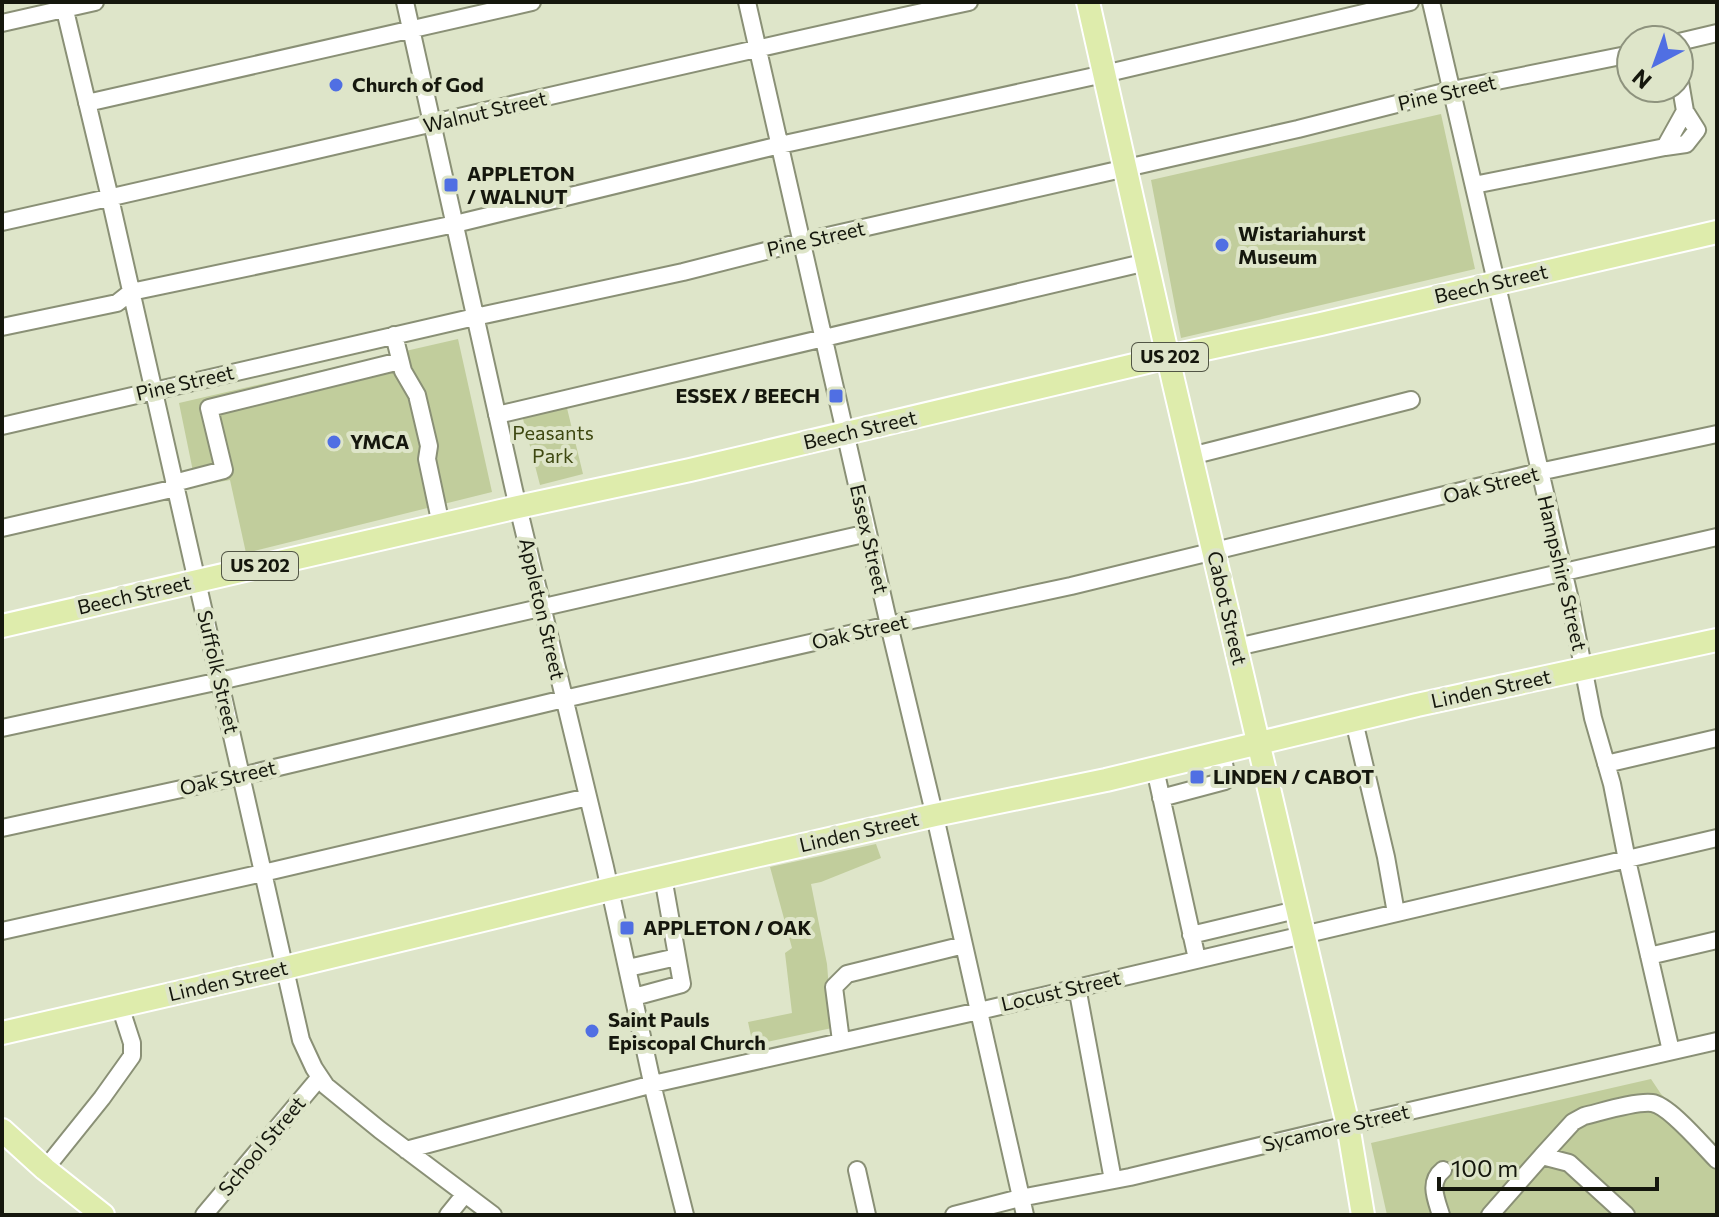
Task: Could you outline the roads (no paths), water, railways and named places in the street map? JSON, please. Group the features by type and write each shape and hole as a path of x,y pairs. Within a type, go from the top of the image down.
{"main road":[{"name":"Cabot Street","path":"1088,2 1213,553 1348,1125 1363,1215"},
{"name":"Beech Street","path":"2,626 1717,232"},
{"name":"Linden Street","path":"2,1033 610,889 1155,769 1417,705 1717,640"},
{"path":"2,1130 103,1215"}],"street":[{"path":"2,23 64,5 95,2"},
{"name":"Appleton Street","path":"405,2 518,507 685,1215"},
{"path":"87,103 532,2"},
{"name":"Essex Street","path":"747,2 1022,1207"},
{"name":"Walnut Street","path":"2,222 758,47 969,2"},
{"path":"2,327 117,303 131,292 455,224 780,145 1104,74 1410,2"},
{"name":"Hampshire Street","path":"1431,2 1671,1051"},
{"name":"Suffolk Street","path":"64,5 301,1040 326,1086 493,1215"},
{"path":"1695,38 1717,33"},
{"name":"Pine Street","path":"2,426 683,272 801,242 1298,129 1452,90 1615,57"},
{"path":"1474,185 1665,147 1685,111 1684,104"},
{"path":"497,415 1147,262"},
{"path":"394,335 403,371 417,395 429,446 427,459 441,525"},
{"path":"2,528 224,470 209,408 400,361"},
{"path":"1191,456 1411,400"},
{"name":"Oak Street","path":"2,828 1071,586 1539,472 1717,434"},
{"path":"2,728 868,533"},
{"path":"1237,647 1717,537"},
{"path":"1354,721 1396,913"},
{"path":"1606,764 1717,738"},
{"path":"1161,798 1225,781 1222,753"},
{"path":"1155,769 1197,959"},
{"path":"2,931 588,797"},
{"name":"Locust Street","path":"406,1150 653,1084 1717,838"},
{"path":"634,997 682,984 663,877"},
{"path":"1191,935 1296,910"},
{"path":"1649,956 1717,940"},
{"path":"841,1041 834,987 847,974 964,945"},
{"path":"628,968 677,957"},
{"path":"1077,987 1113,1180"},
{"path":"45,1169 132,1056 132,1043 120,1006"},
{"name":"Sycamore Street","path":"954,1215 1022,1207 1113,1180 1717,1041"},
{"name":"School Street","path":"204,1215 320,1077"},
{"path":"1490,1215 1578,1118 1648,1102 1658,1104 1667,1109 1717,1160"},
{"path":"1542,1156 1569,1163 1626,1215"},
{"path":"857,1170 867,1215"},
{"path":"1441,1215 1433,1186 1437,1175 1443,1170"},
{"path":"448,1215 465,1194"}],"place":[{"name":"Church of God","path":"336,85"},
{"name":"APPLETON / WALNUT","path":"451,185"},
{"name":"Wistariahurst Museum","path":"1222,245"},
{"name":"ESSEX / BEECH","path":"836,396"},
{"name":"YMCA","path":"334,442"},
{"name":"LINDEN / CABOT","path":"1197,777"},
{"name":"APPLETON / OAK","path":"627,928"},
{"name":"Saint Pauls Episcopal Church","path":"592,1031"}],"park label":[{"name":"Peasants Park","path":"553,444"}]}
